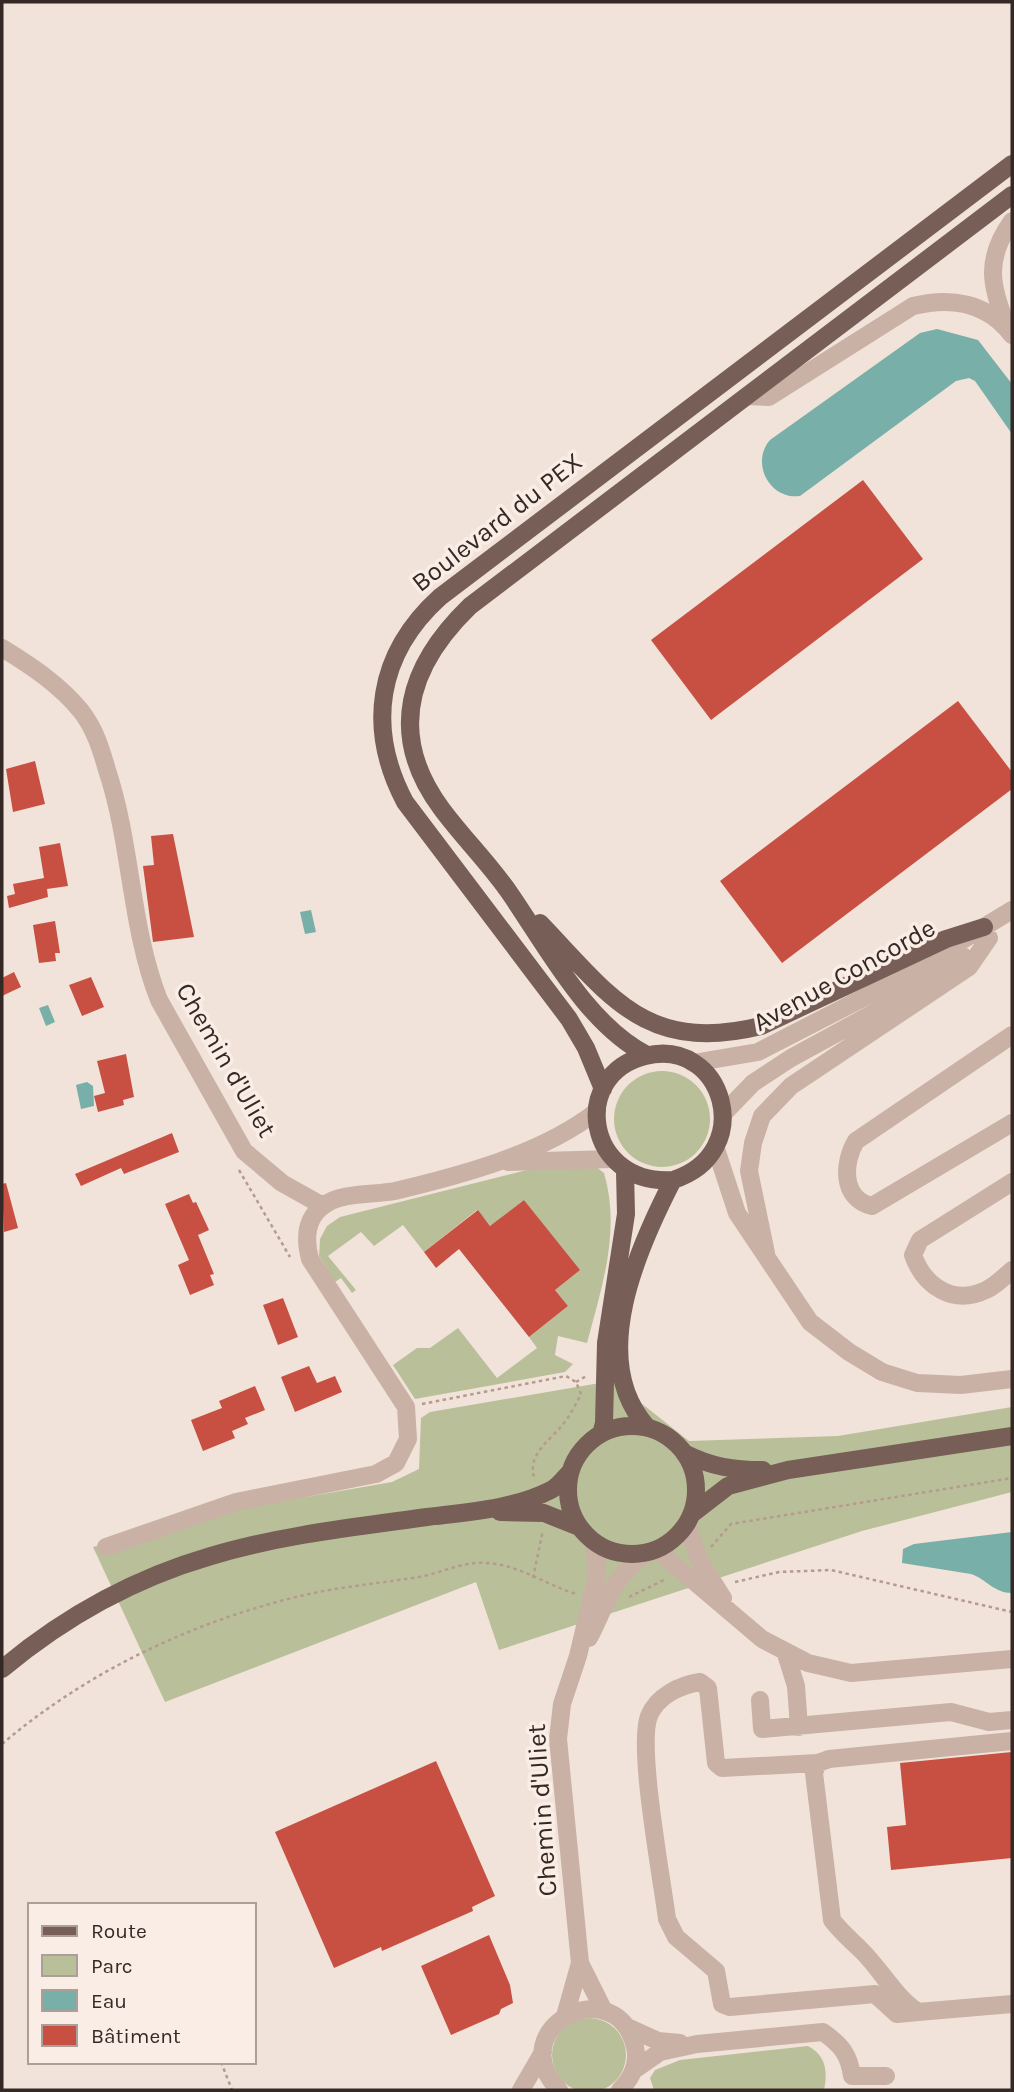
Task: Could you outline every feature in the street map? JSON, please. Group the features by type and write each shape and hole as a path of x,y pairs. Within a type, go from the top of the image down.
{"main road":[{"name":"Boulevard du PEX","path":"603,1089 586,1048 569,1019 405,802 394,780 382,735 382,707 394,658 404,635 440,597 1012,164"},
{"name":"Boulevard du PEX","path":"647,1055 612,1034 546,949 510,892 440,807 416,758 411,720 413,695 424,660 437,640 470,606 1012,195"},
{"path":"510,892 600,989 662,1027 687,1033 729,1034 761,1026 946,939 986,933"},
{"path":"601,1434 604,1423 606,1343 626,1214 618,1165 599,1136 597,1111 603,1089 621,1068 647,1055 678,1056 693,1063 715,1084 724,1113 721,1138 716,1149 698,1169 673,1180 640,1178 618,1165"},
{"path":"648,1428 635,1415 626,1397 618,1348 637,1258 673,1180"},
{"path":"2,1669 82,1613 121,1591 213,1555 316,1533 472,1511 542,1494 555,1488 570,1472 577,1457 601,1434 616,1428 648,1428 662,1433 684,1453 727,1470 788,1470"},
{"path":"570,1472 570,1510 579,1527 592,1541 618,1553 652,1551 672,1541 690,1519 728,1486 788,1470 1012,1436"},
{"path":"684,1453 696,1482 690,1519"},
{"path":"472,1511 544,1513 579,1527"}],"street":[{"path":"1010,332 994,295 992,265 998,241 1012,221"},
{"path":"747,396 769,397 913,306 953,300 985,311 1010,332"},
{"name":"Chemin d'Uliet","path":"2,648 52,680 83,714 96,734 123,822 149,974 159,1000 244,1151 282,1183 323,1206"},
{"name":"Avenue Concorde","path":"724,1113 753,1083 829,1036 901,999 1012,912"},
{"path":"766,1253 750,1171 753,1143 762,1116 791,1086 969,967 986,933"},
{"name":"Avenue Concorde","path":"693,1063 758,1052 986,933"},
{"path":"1012,1035 856,1141 847,1156 846,1175 854,1195 864,1204 872,1206 1012,1123"},
{"path":"106,1547 236,1502 376,1474 396,1463 408,1439 406,1407 310,1259 305,1243 311,1220 323,1206 335,1200 397,1190 490,1163 566,1133 597,1111"},
{"path":"716,1149 737,1213 810,1322 849,1352 882,1372 917,1383 961,1385 1012,1379"},
{"path":"490,1163 618,1165"},
{"path":"1012,1182 920,1240 913,1255 919,1272 932,1286 953,1296 968,1296 987,1290 1012,1270"},
{"path":"690,1519 699,1560 728,1608"},
{"name":"Chemin d'Uliet","path":"592,1541 597,1562 596,1580 578,1656 562,1704 558,1739 580,1964 604,2011"},
{"path":"652,1551 728,1608 762,1639 786,1654 851,1673 1012,1659"},
{"name":"Chemin d'Uliet","path":"578,1656 613,1586 626,1569 652,1551"},
{"path":"786,1654 796,1686 800,1727"},
{"path":"1012,1741 829,1759 818,1763 722,1768 716,1763 708,1688 700,1682 687,1684 662,1699 650,1715 646,1755 667,1919 676,1937 716,1971 722,2004 730,2007 875,1994 897,2014 1012,2004"},
{"path":"760,1700 762,1729 951,1712 989,1722 1012,1720"},
{"path":"818,1763 814,1773 832,1920 907,2005 918,2011"},
{"name":"Chemin d'Uliet","path":"565,2016 580,1964"},
{"path":"559,2090 544,2068 543,2052 546,2037 565,2016 588,2009 604,2011 627,2027 658,2041 697,2044"},
{"path":"627,2027 636,2052 631,2082"},
{"path":"631,2082 660,2052 697,2044 823,2032 840,2044 848,2056 852,2076 886,2076"},
{"path":"521,2090 543,2052"}],"path":[{"path":"406,1407 566,1376 576,1382 581,1394 533,1464 538,1486"},
{"path":"710,1549 731,1524 1012,1478"},
{"path":"533,1578 544,1522"},
{"path":"2,1744 61,1699 144,1652 198,1628 252,1609 308,1594 422,1576 483,1562 499,1564 584,1597"},
{"path":"719,1591 734,1582 779,1572 831,1570 1012,1612"},
{"path":"625,1600 666,1580"},
{"path":"222,2064 232,2090"}],"green space":[{"path":"662,1071 680,1075 696,1085 706,1101 710,1119 706,1137 696,1153 680,1163 662,1167 644,1163 628,1153 618,1137 614,1119 618,1101 628,1085 644,1075"},
{"path":"595,1166 604,1173 609,1194 611,1216 608,1258 587,1343 558,1336 555,1355 573,1364 565,1372 415,1399 393,1365 417,1348 430,1348 458,1328 497,1378 537,1348 529,1337 568,1306 555,1290 579,1270 524,1200 502,1217 493,1229 477,1210 424,1252 403,1225 374,1246 361,1232 328,1256 356,1290 352,1293 341,1278 335,1282 319,1256 320,1239 327,1226 340,1217 531,1169"},
{"path":"629,1378 641,1403 689,1441 838,1436 1012,1407 1012,1492 862,1531 499,1650 476,1582 165,1702 93,1547 243,1508 392,1482 419,1469 421,1418 430,1412"},
{"path":"589,2018 603,2021 615,2029 623,2041 626,2055 623,2069 615,2081 603,2089 589,2092 575,2089 563,2081 555,2069 552,2055 555,2041 563,2029 575,2021"},
{"path":"808,2046 822,2059 826,2077 824,2090 654,2090 650,2078 655,2070 680,2060"}],"water":[{"path":"937,329 978,340 1012,384 1012,434 975,381 969,378 956,381 800,496 789,496 772,486 766,478 762,459 770,440 920,333"},
{"path":"311,910 316,932 305,934 300,912"},
{"path":"48,1005 55,1022 46,1026 39,1008"},
{"path":"87,1082 93,1086 94,1106 81,1109 76,1085"},
{"path":"1012,1532 1012,1593 1000,1591 971,1574 902,1563 903,1549 914,1544"}],"building":[{"path":"863,480 923,559 711,720 651,640"},
{"path":"958,701 1012,772 1012,789 782,963 720,881"},
{"path":"35,761 45,804 13,812 6,769"},
{"path":"173,834 194,937 153,942 143,866 154,865 151,836"},
{"path":"60,843 68,886 47,889 48,897 9,908 7,896 15,894 13,884 44,878 39,847"},
{"path":"55,921 60,953 55,953 56,961 39,963 33,925"},
{"path":"14,972 21,987 2,996 2,978"},
{"path":"91,977 104,1007 82,1016 69,985"},
{"path":"126,1054 134,1097 123,1100 124,1105 98,1112 94,1096 105,1093 97,1061"},
{"path":"172,1133 179,1152 124,1174 121,1168 81,1186 75,1174"},
{"path":"6,1183 18,1228 4,1232 2,1184"},
{"path":"189,1194 193,1203 196,1202 209,1230 198,1235 214,1274 210,1275 214,1285 190,1295 178,1265 189,1260 165,1204"},
{"path":"524,1200 580,1270 555,1290 568,1306 529,1337 459,1249 436,1268 424,1252 478,1210 490,1226"},
{"path":"283,1298 298,1337 278,1345 263,1305"},
{"path":"309,1366 317,1383 335,1376 342,1392 295,1412 281,1377"},
{"path":"255,1386 265,1410 245,1418 248,1424 232,1431 235,1438 203,1451 191,1420 222,1408 219,1401"},
{"path":"1012,1752 1012,1858 891,1870 887,1827 906,1825 900,1763"},
{"path":"436,1761 495,1896 472,1907 473,1911 382,1951 381,1947 334,1968 275,1832"},
{"path":"489,1935 510,1985 513,2003 501,2009 499,2014 451,2035 421,1966"}]}
